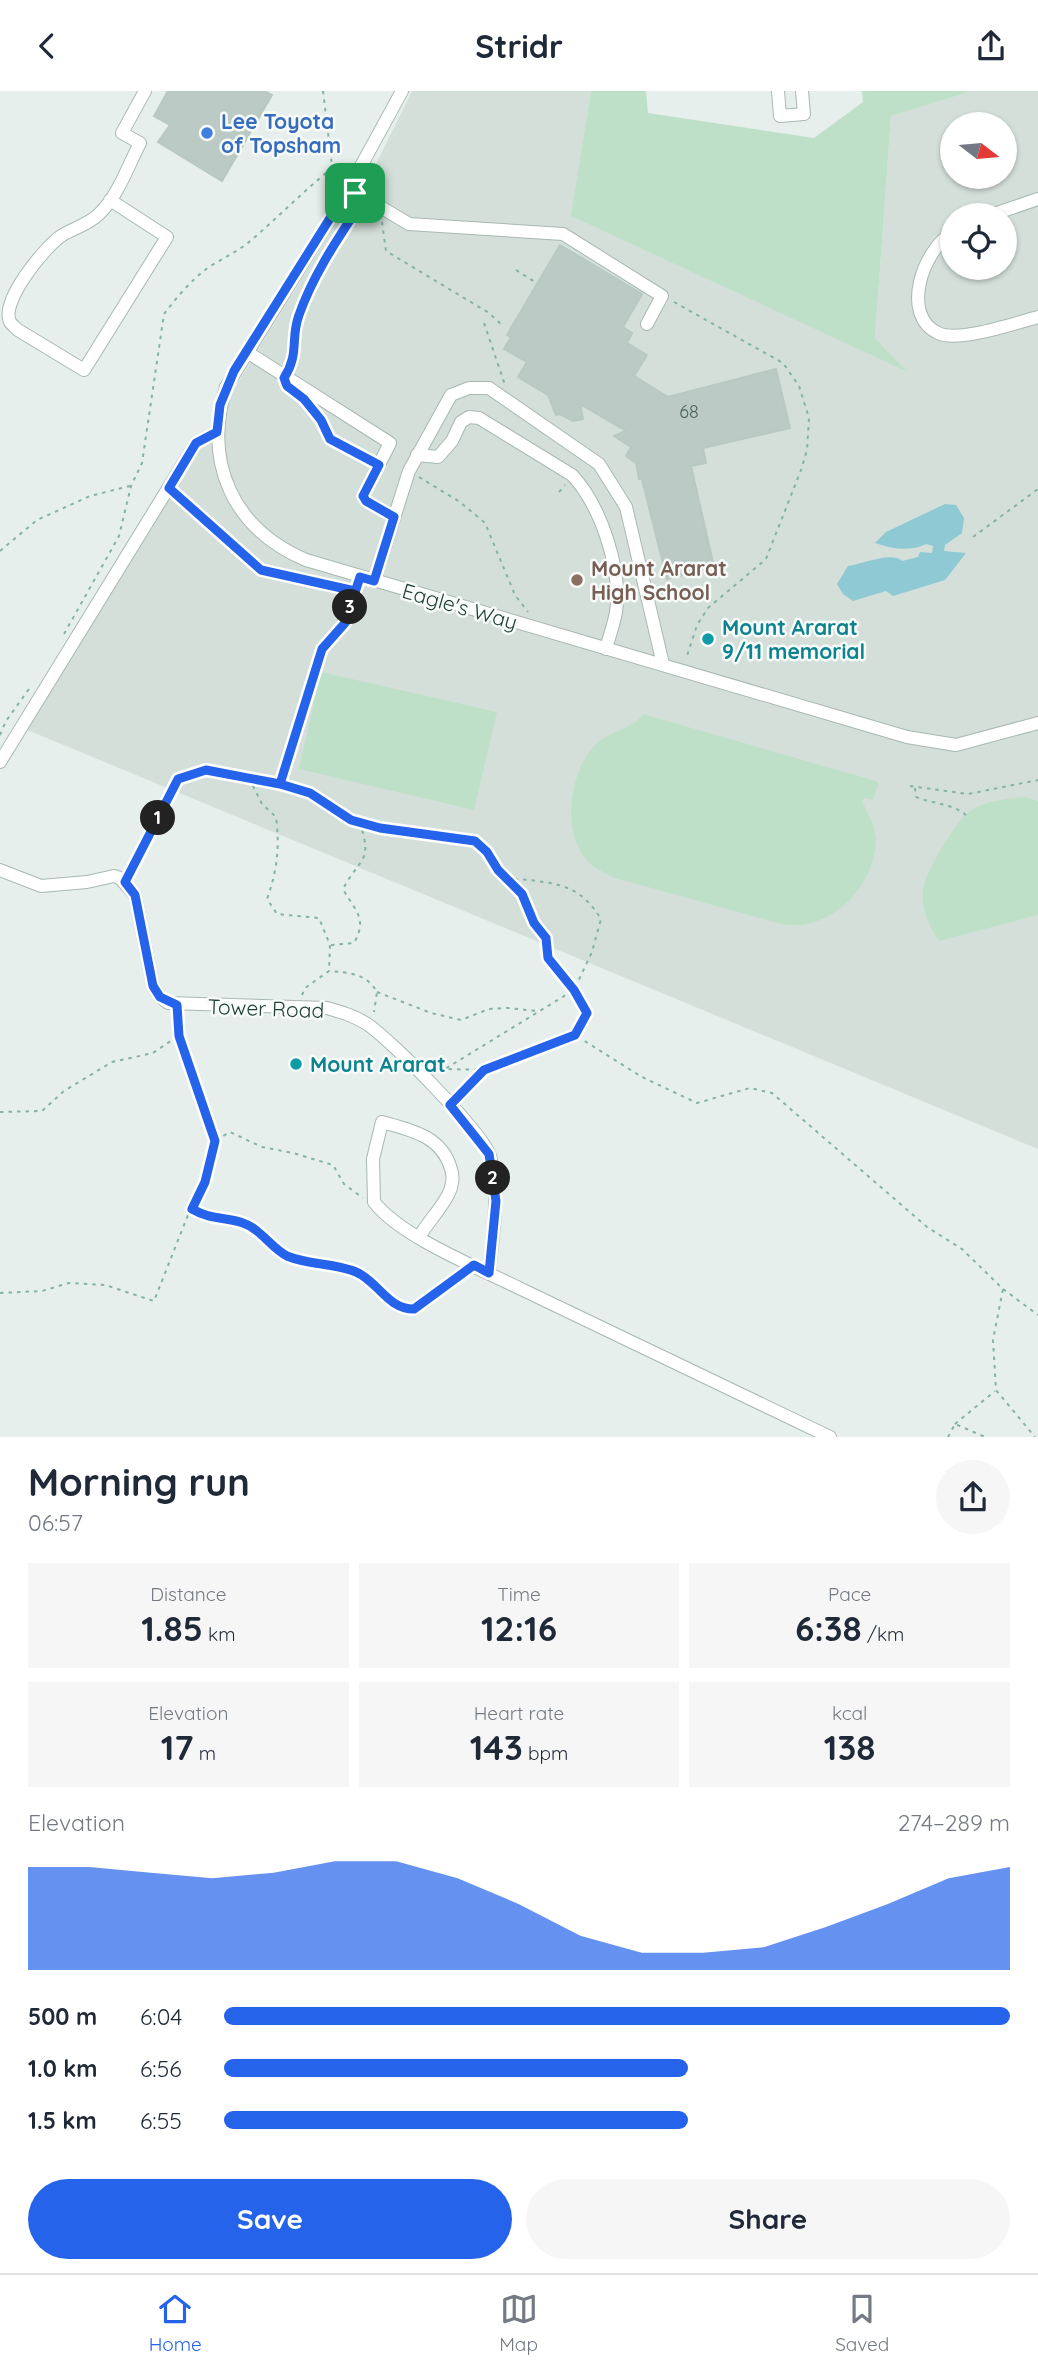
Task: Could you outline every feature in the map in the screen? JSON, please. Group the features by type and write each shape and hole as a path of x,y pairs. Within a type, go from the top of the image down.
{"street":[{"path":"110,200 167,237 84,370 18,330 10,322 8,314 17,290 41,252 99,214 110,200 140,143 122,133 145,91"},
{"name":"Eagle's Way","path":"402,91 351,194 226,387 217,432 218,452 234,500 258,531 288,552 360,577 907,737 956,745 1038,723"},
{"path":"778,91 780,116 804,114 802,91"},
{"path":"351,194 409,224 563,234 662,296 647,324"},
{"path":"1017,206 1038,199"},
{"path":"940,246 929,257 920,280 919,307 923,322 939,334 956,336 1038,317"},
{"path":"247,352 390,443 363,496 366,501 394,517"},
{"path":"374,581 408,471 451,395 469,388 489,388 598,464 625,507 663,664"},
{"path":"417,455 438,457 452,441 461,422 469,417 478,418 573,477 584,488 596,509 611,552 617,611 606,649"},
{"path":"0,762 196,443 217,432"},
{"path":"0,870 41,886 87,882 114,876 125,882"},
{"name":"Tower Road","path":"125,882 135,895 153,986 160,997 177,1005 327,1008 350,1015 369,1025 426,1078 489,1154 496,1201 489,1273"},
{"path":"419,1237 449,1194 453,1176 442,1147 428,1138 382,1122 373,1159 374,1202 390,1219 419,1237 489,1273 830,1437"}],"path":[{"path":"285,376 294,362 297,319 308,291 326,257 360,205 351,194 340,190 332,168 323,91"},
{"path":"60,639 119,536 131,486 142,463 164,314 177,296 209,267 230,257 255,238 286,206 332,168"},
{"path":"382,219 386,251 489,313 504,327"},
{"path":"516,270 535,282"},
{"path":"662,296 783,363 799,386 809,418 807,450 801,470 766,559 708,608 697,625 686,660"},
{"path":"484,323 508,391"},
{"path":"304,399 321,420 330,439 379,465"},
{"path":"408,471 460,502 485,523 515,595 531,617"},
{"path":"0,551 37,520 90,496 131,486"},
{"path":"169,488 261,570 355,591"},
{"path":"972,537 1038,489"},
{"path":"280,784 322,649 345,623 360,577"},
{"path":"0,735 6,721 34,683"},
{"path":"125,882 178,779 206,770 280,784 310,793 360,823 475,841 522,894 534,923 546,938 548,958 574,990 587,1013 575,1035 484,1070 445,1069 574,990 592,952 601,919 590,901 561,883 508,878"},
{"path":"249,778 262,804 276,817 279,841 277,860 267,899 278,914 319,918 330,945 329,971"},
{"path":"910,786 968,795 1038,780"},
{"path":"915,787 916,797 928,802 942,802 967,815"},
{"path":"330,945 354,943 360,932 361,920 343,890 351,875 364,861 367,844 360,823"},
{"path":"294,1008 305,988 329,971 354,974 370,980 377,992 431,1013 461,1020 489,1009 508,1007 539,1011"},
{"path":"369,1025 377,992"},
{"path":"0,1293 42,1291 69,1283 105,1285 154,1301 205,1182 215,1141 179,1036 177,1005"},
{"path":"575,1035 642,1077 697,1103 750,1088 772,1093 927,1227 962,1249 1003,1289 1038,1315"},
{"path":"0,1112 42,1111 64,1091 112,1062 153,1053 179,1036"},
{"path":"450,1105 484,1070"},
{"path":"215,1141 230,1132 262,1147 333,1165 339,1170 344,1184 357,1196 374,1202"},
{"path":"192,1209 208,1218 243,1223 262,1234 286,1255 358,1273 383,1297 405,1309 414,1309 474,1265"},
{"path":"1003,1289 993,1340 996,1390 1035,1437"},
{"path":"948,1437 955,1424 996,1390"},
{"path":"955,1424 985,1437"}],"shaded area":[{"name":"Mount Ararat High School","path":"412,91 591,91 572,216 906,370 875,338 891,115 972,91 1038,91 1038,1149 25,729 347,205 377,162"}],"green space":[{"path":"591,91 646,91 648,113 814,138 863,102 862,91 972,91 891,116 875,338 908,372 571,216"},
{"path":"321,672 497,712 474,810 299,769"},
{"path":"643,714 879,782 873,800 864,798 862,802 870,816 876,843 869,870 854,895 832,914 820,920 804,925 785,925 615,878 591,864 577,845 571,816 574,785 579,770 599,741 633,724"},
{"path":"1026,797 1038,801 1038,915 939,941 926,915 923,900 924,885 936,857 956,826 975,808 996,801"}],"water":[{"path":"945,504 956,505 964,518 962,533 945,545 944,551 966,553 945,580 893,596 886,591 853,601 843,594 837,584 848,566 891,557 902,561 918,557 920,552 932,553 933,546 926,544 901,549 875,543 886,532"}],"building":[{"name":"Lee Toyota of Topsham","path":"168,91 264,91 272,95 222,181 158,142 170,125 154,116"},
{"name":"Mount Ararat High School","path":"560,245 642,294 623,327 632,333 627,343 647,355 634,376 668,397 776,369 790,428 703,448 706,463 691,466 714,567 667,579 642,479 639,479 636,463 626,456 631,447 614,436 626,431 580,404 583,419 573,421 560,414 556,415 548,395 518,377 527,362 504,349 511,337 507,335"}],"place":[{"name":"Lee Toyota of Topsham","path":"207,133"},
{"name":"Mount Ararat High School","path":"577,580"},
{"name":"Mount Ararat 9/11 memorial","path":"708,639"},
{"name":"Mount Ararat","path":"296,1064"}],"route":[{"path":"355,193 349,188 234,371 220,405 217,432 196,443 169,488 261,570 355,591 345,623 322,649 301,716 280,784 310,793 351,820 380,828 475,841 522,894 534,923 546,938 548,958 574,990 587,1013 575,1035 484,1070 450,1105 489,1154 496,1201 489,1273 474,1265 414,1309 405,1309 383,1297 358,1273 286,1255 262,1234 243,1223 208,1218 192,1209 205,1182 215,1141 179,1036 177,1005 160,997 153,986 135,895 125,882 178,779 206,770 280,784 322,649 345,623 360,577 374,581 394,517 366,501 363,496 379,465 330,439 321,420 304,399 287,386 284,378 294,362 297,319 326,257 360,205 356,202 355,193"}]}
